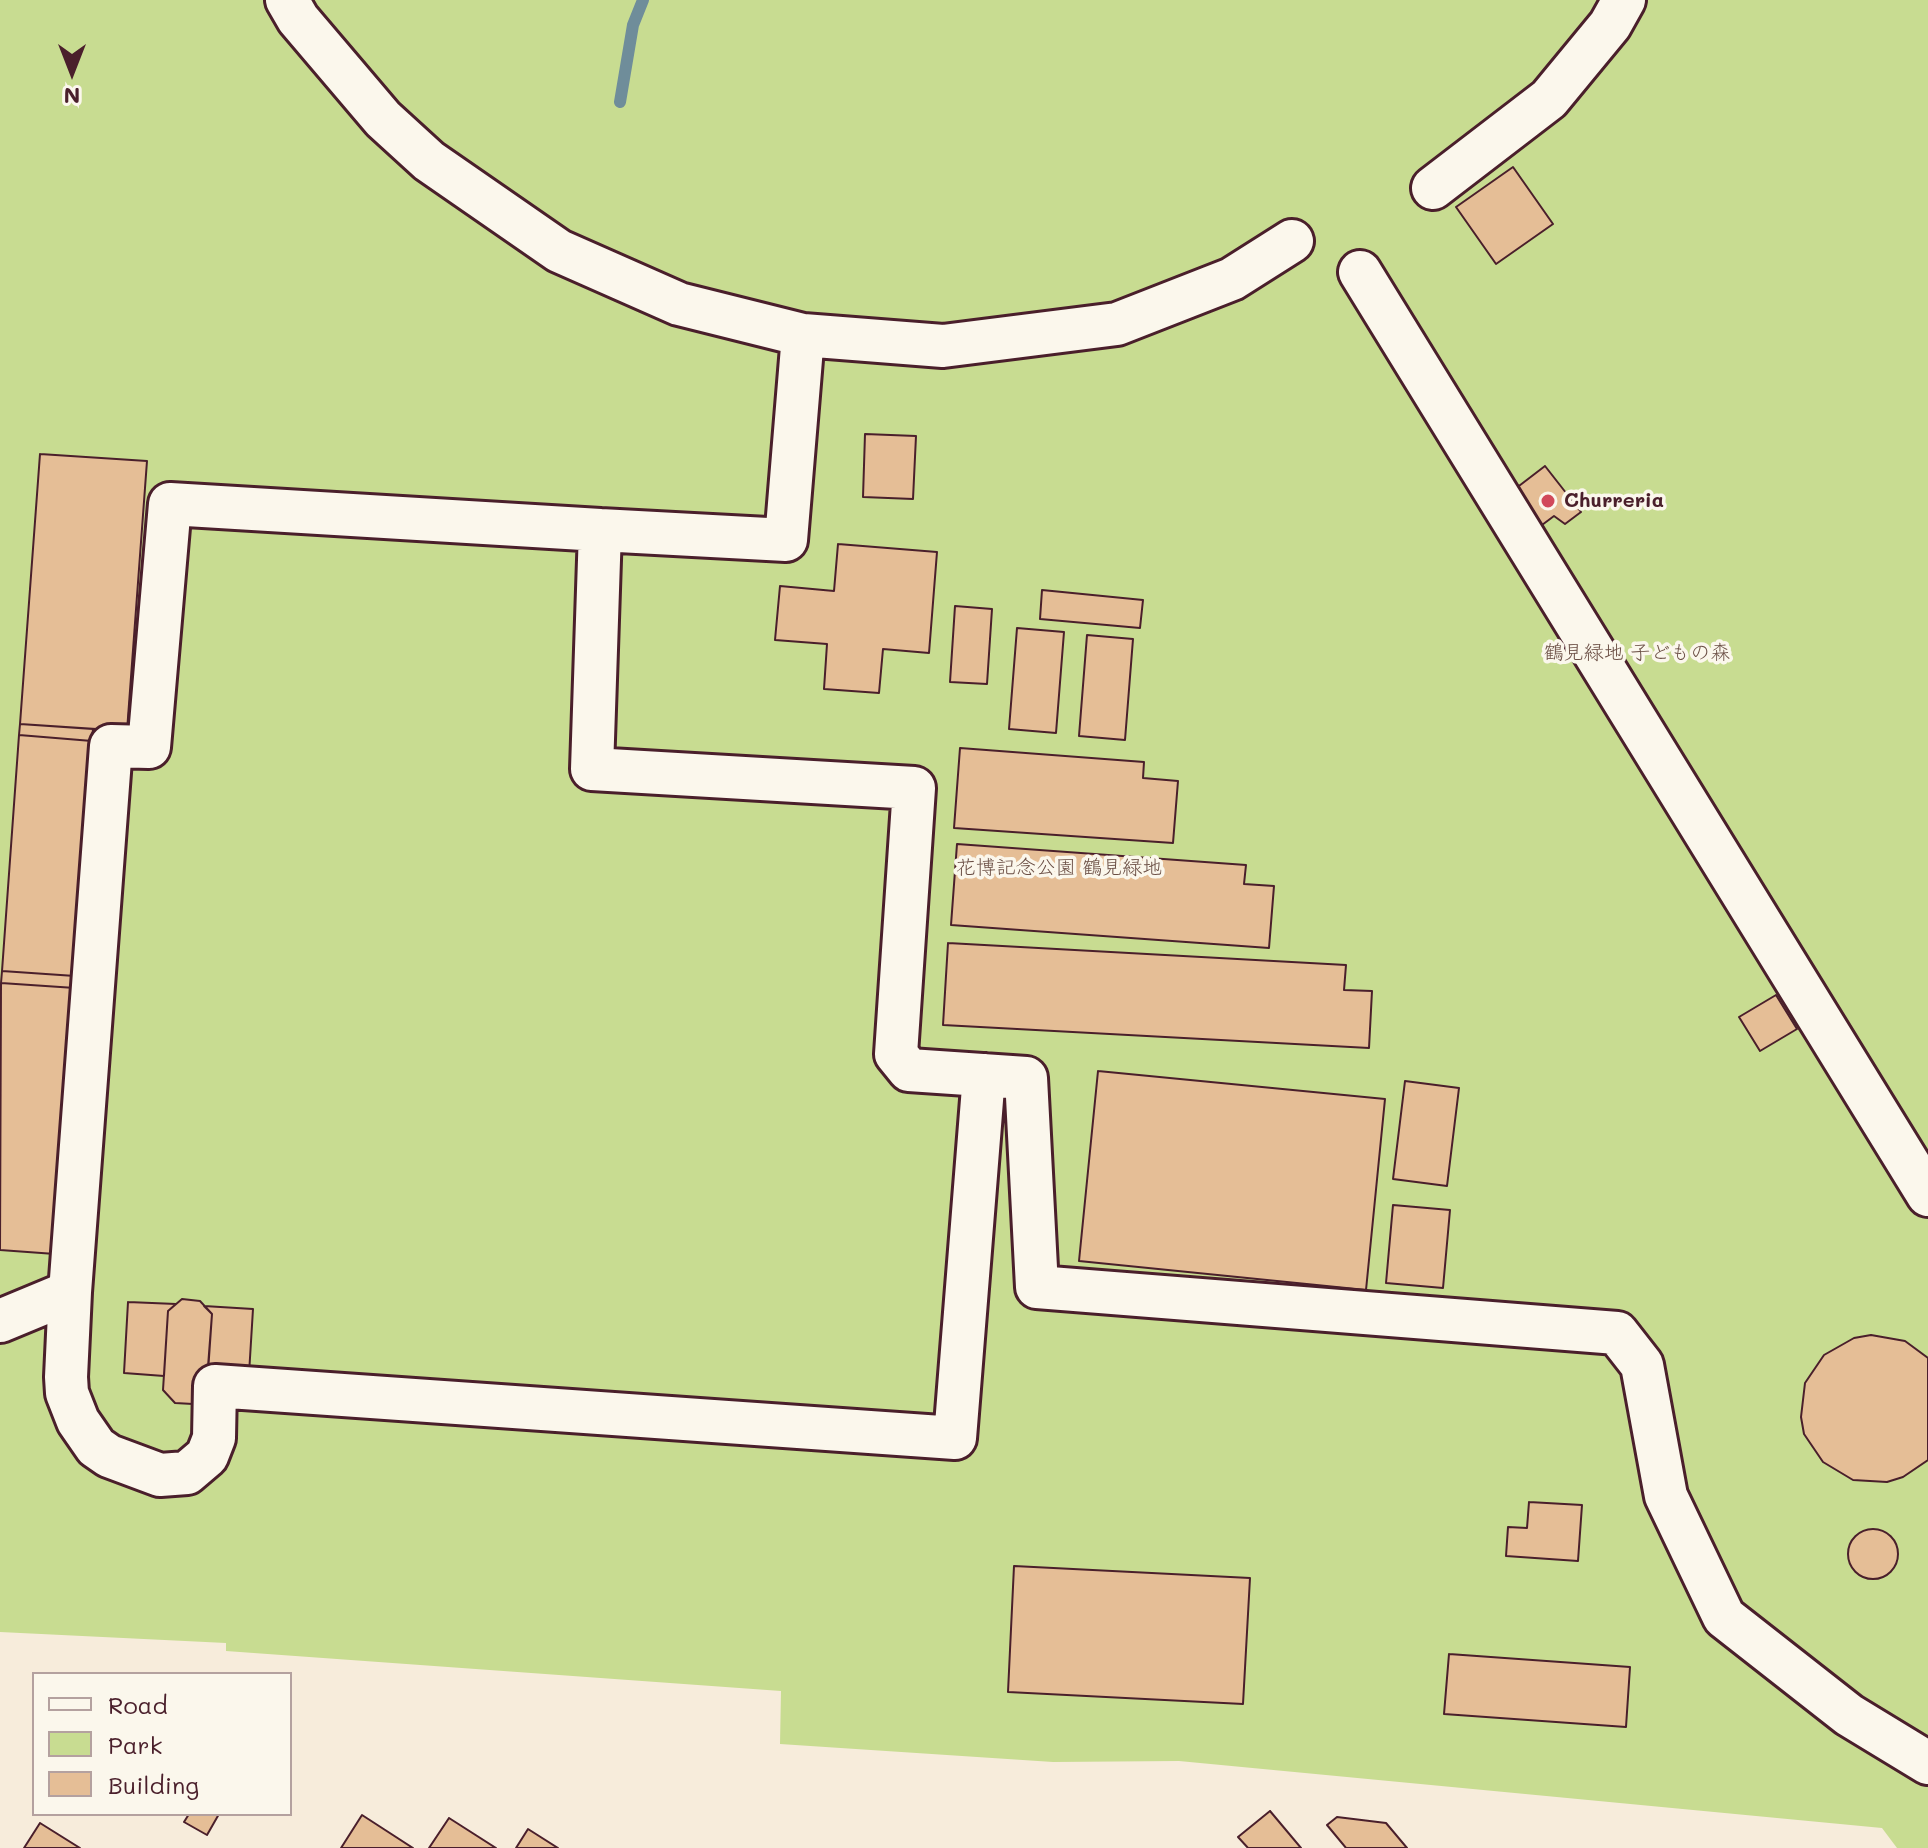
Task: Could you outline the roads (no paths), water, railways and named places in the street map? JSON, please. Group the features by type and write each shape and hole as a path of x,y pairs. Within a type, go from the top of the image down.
{"street":[{"path":"287,0 298,19 383,119 429,161 559,251 679,304 803,335 943,346 1117,324 1232,279 1292,241"},
{"path":"1433,188 1549,99 1610,25 1624,0"},
{"path":"1360,272 1928,1195"},
{"path":"803,335 786,540 170,504 149,747 111,746 70,1292 67,1393 78,1421 96,1447 109,1456 160,1475 187,1473 207,1456 214,1438 215,1386 955,1438 984,1075"},
{"path":"600,530 592,769 914,788 896,1054 909,1070 1026,1078 1037,1287 1617,1333 1642,1365 1666,1496 1724,1617 1849,1715 1928,1763"},
{"path":"0,1321 70,1292"}],"waterway":[{"path":"620,102 633,25 643,0"}],"place":[{"name":"Churreria","path":"1548,501"}],"park label":[{"name":"鶴見緑地 子どもの森","path":"1637,653"},
{"name":"花博記念公園 鶴見緑地","path":"1059,868"}]}
